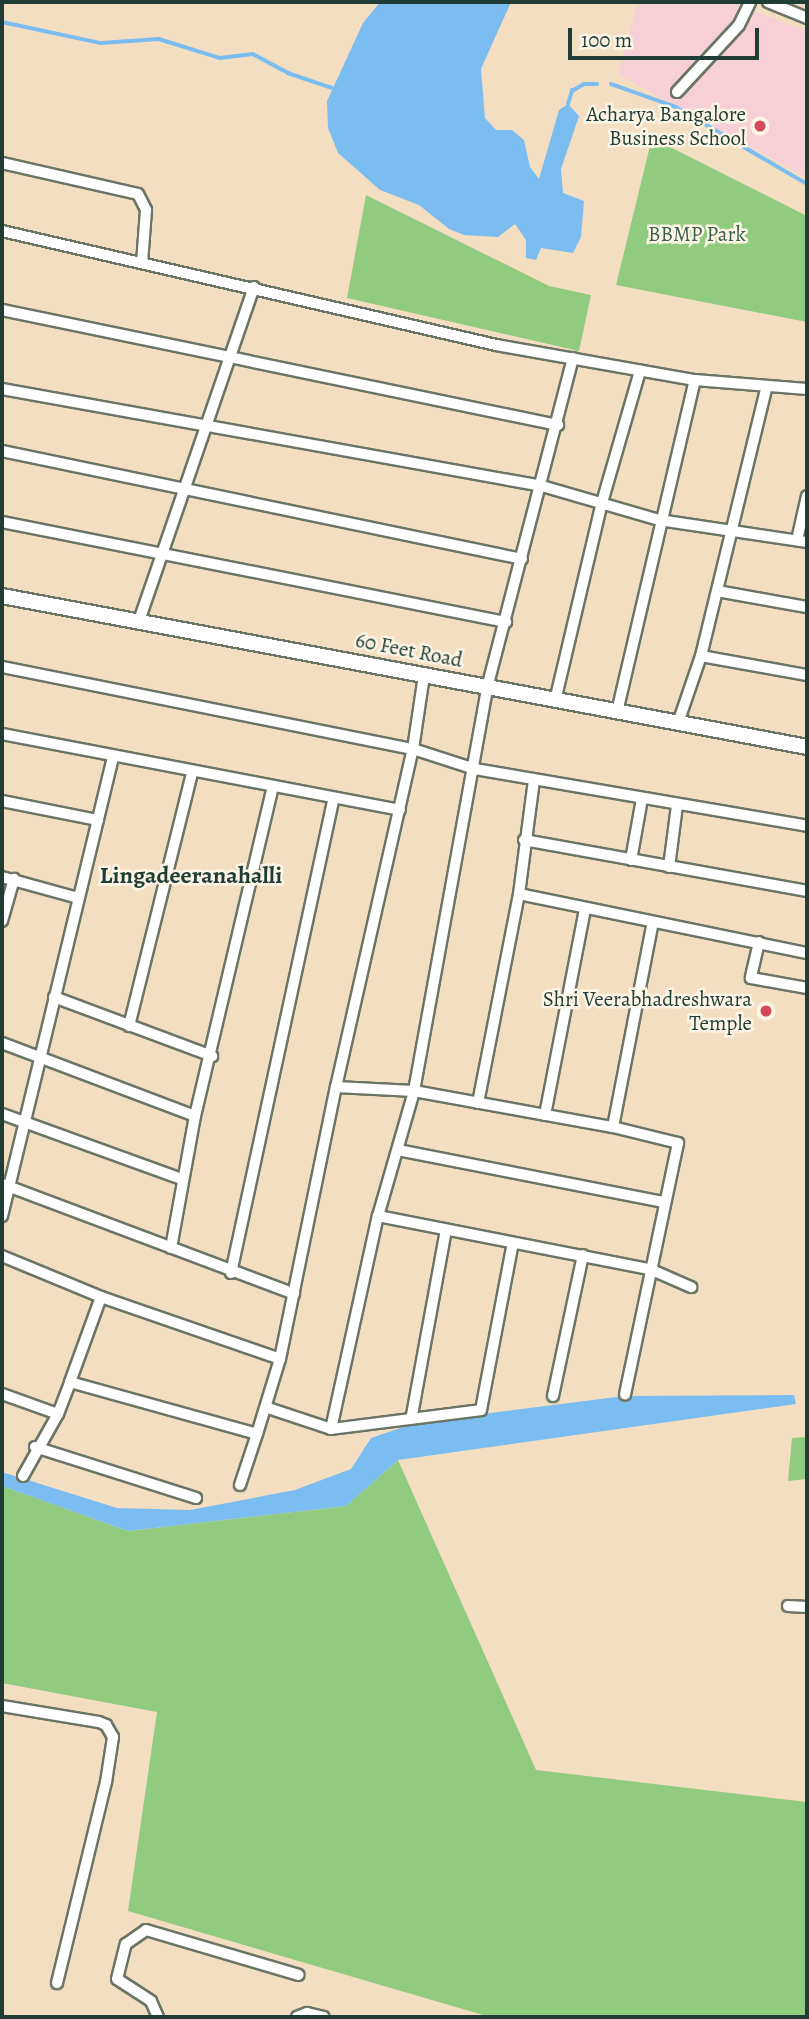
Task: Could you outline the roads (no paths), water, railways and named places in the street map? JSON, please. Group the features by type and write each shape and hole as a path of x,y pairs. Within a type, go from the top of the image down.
{"street":[{"path":"677,92 739,25 750,2"},
{"path":"768,2 780,4 807,18"},
{"path":"2,163 138,194 146,210 142,263"},
{"path":"2,231 496,345 695,380 807,389"},
{"path":"140,618 182,489 231,358 254,287"},
{"path":"2,310 558,425"},
{"path":"331,1429 378,1216 414,1091 475,769 487,688 558,425 573,358"},
{"path":"555,702 601,506 640,371"},
{"path":"617,712 659,520 695,380"},
{"path":"678,723 701,656 728,531 767,386"},
{"path":"2,389 542,486 601,506 659,520 802,541 807,496"},
{"path":"2,451 522,559"},
{"path":"2,522 162,551 506,622"},
{"path":"716,591 807,607"},
{"name":"60 Feet Road","path":"2,596 140,618 555,702 807,747"},
{"path":"701,656 807,675"},
{"path":"2,667 413,749 475,769 807,826"},
{"path":"240,1485 268,1408 280,1359 336,1087 413,749 424,675"},
{"path":"2,734 272,789 400,810"},
{"path":"2,1216 5,1186 26,1123 37,1058 113,757"},
{"path":"130,1026 192,773"},
{"path":"478,1103 519,894 534,780"},
{"path":"172,1248 195,1116 212,1056 272,789"},
{"path":"631,860 642,799"},
{"path":"231,1273 333,800"},
{"path":"2,801 98,820"},
{"path":"669,867 677,805"},
{"path":"524,840 807,891"},
{"path":"2,877 78,898"},
{"path":"2,921 14,879"},
{"path":"519,894 807,953"},
{"path":"545,1115 585,909"},
{"path":"613,1127 653,922"},
{"path":"759,942 751,978 807,988"},
{"path":"54,997 212,1056"},
{"path":"2,1043 195,1116"},
{"path":"336,1087 414,1091 613,1127 678,1143 625,1395"},
{"path":"2,1114 182,1179"},
{"path":"398,1150 664,1202"},
{"path":"5,1186 172,1248 231,1273 294,1294"},
{"path":"378,1216 652,1270 691,1287"},
{"path":"412,1415 446,1230"},
{"path":"268,1408 331,1429 412,1415 481,1410 513,1243"},
{"path":"553,1396 583,1255"},
{"path":"2,1256 101,1297 280,1359"},
{"path":"23,1476 35,1447 58,1414 101,1297"},
{"path":"70,1382 257,1434"},
{"path":"2,1394 58,1414"},
{"path":"35,1447 196,1498"},
{"path":"788,1606 807,1607"},
{"path":"2,1706 99,1722 106,1725 113,1737 106,1782 57,1983"},
{"path":"158,2017 151,2001 117,1979 119,1956 125,1944 146,1930 299,1975"},
{"path":"297,2017 307,2013 324,2017"}],"water":[{"path":"380,2 511,2 481,69 485,118 496,130 512,130 524,140 530,167 539,179 559,110 568,104 579,116 561,169 563,193 584,201 581,237 573,253 541,248 536,260 526,258 526,240 515,224 498,237 464,235 449,229 419,205 380,190 338,153 328,128 327,101 363,23"},
{"path":"794,1395 796,1404 398,1460 346,1506 128,1531 2,1486 2,1472 117,1508 190,1510 295,1490 351,1469 371,1438 418,1422 624,1396"}],"waterway":[{"path":"2,22 101,43 159,39 220,58 253,54 288,73 332,88"},
{"path":"568,104 572,91 584,84 597,84"},
{"path":"611,84 676,107 807,184"}],"place":[{"name":"Acharya Bangalore Business School","path":"760,126"},
{"name":"Shri Veerabhadreshwara Temple","path":"766,1011"}],"district":[{"name":"Lingadeeranahalli","path":"191,876"}],"park label":[{"name":"BBMP Park","path":"697,234"}]}
